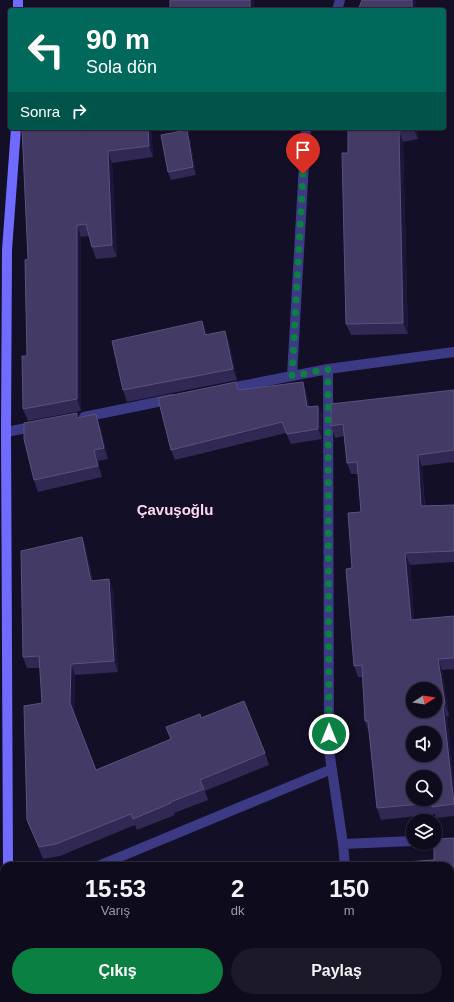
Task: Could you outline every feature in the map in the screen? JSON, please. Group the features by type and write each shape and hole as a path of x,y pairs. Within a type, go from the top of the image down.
{"street":[{"path":"8,862 4,598 6,432 3,252 16,130"},
{"path":"292,376 306,130"},
{"path":"214,391 328,369 454,352"},
{"path":"328,369 329,750 345,862"},
{"path":"76,418 184,397"},
{"path":"6,432 45,425"},
{"path":"108,862 332,769"},
{"path":"343,844 406,841"}],"building":[{"path":"170,0 250,0 250,8 170,8"},
{"path":"362,0 412,0 412,8 359,8"},
{"path":"22,130 148,130 149,146 108,151 112,245 92,247 86,224 77,225 77,399 23,409 22,356 27,356 25,260 28,259"},
{"path":"187,130 193,167 168,172 161,135"},
{"path":"348,130 403,130 399,131 403,323 346,324 342,153 348,153"},
{"path":"202,321 205,335 225,331 233,369 123,390 112,341"},
{"path":"236,382 238,390 303,382 307,407 318,406 318,429 287,434 282,422 171,450 158,398"},
{"path":"454,390 454,450 418,455 421,506 454,505 454,551 405,553 411,620 454,616 454,658 438,659 442,682 406,682 406,718 442,718 442,685 454,804 442,806 442,770 406,770 406,805 377,808 368,721 365,721 362,665 354,666 346,569 352,568 348,513 361,512 357,462 347,463 343,424 331,426 331,404"},
{"path":"77,413 77,418 96,414 104,448 94,450 98,466 34,480 24,439 24,423"},
{"path":"82,537 91,581 109,579 114,661 71,664 70,703 96,770 171,739 166,727 200,714 201,718 244,701 265,753 200,780 204,789 170,802 171,803 133,819 131,814 56,844 39,847 27,820 24,706 42,703 39,656 23,657 21,551"},
{"path":"454,838 454,862 405,862 434,860 434,850 442,850 442,839"}],"district":[{"name":"Çavuşoğlu","path":"175,509"}],"route":[{"path":"303,174 292,376 328,369 329,734"}]}
